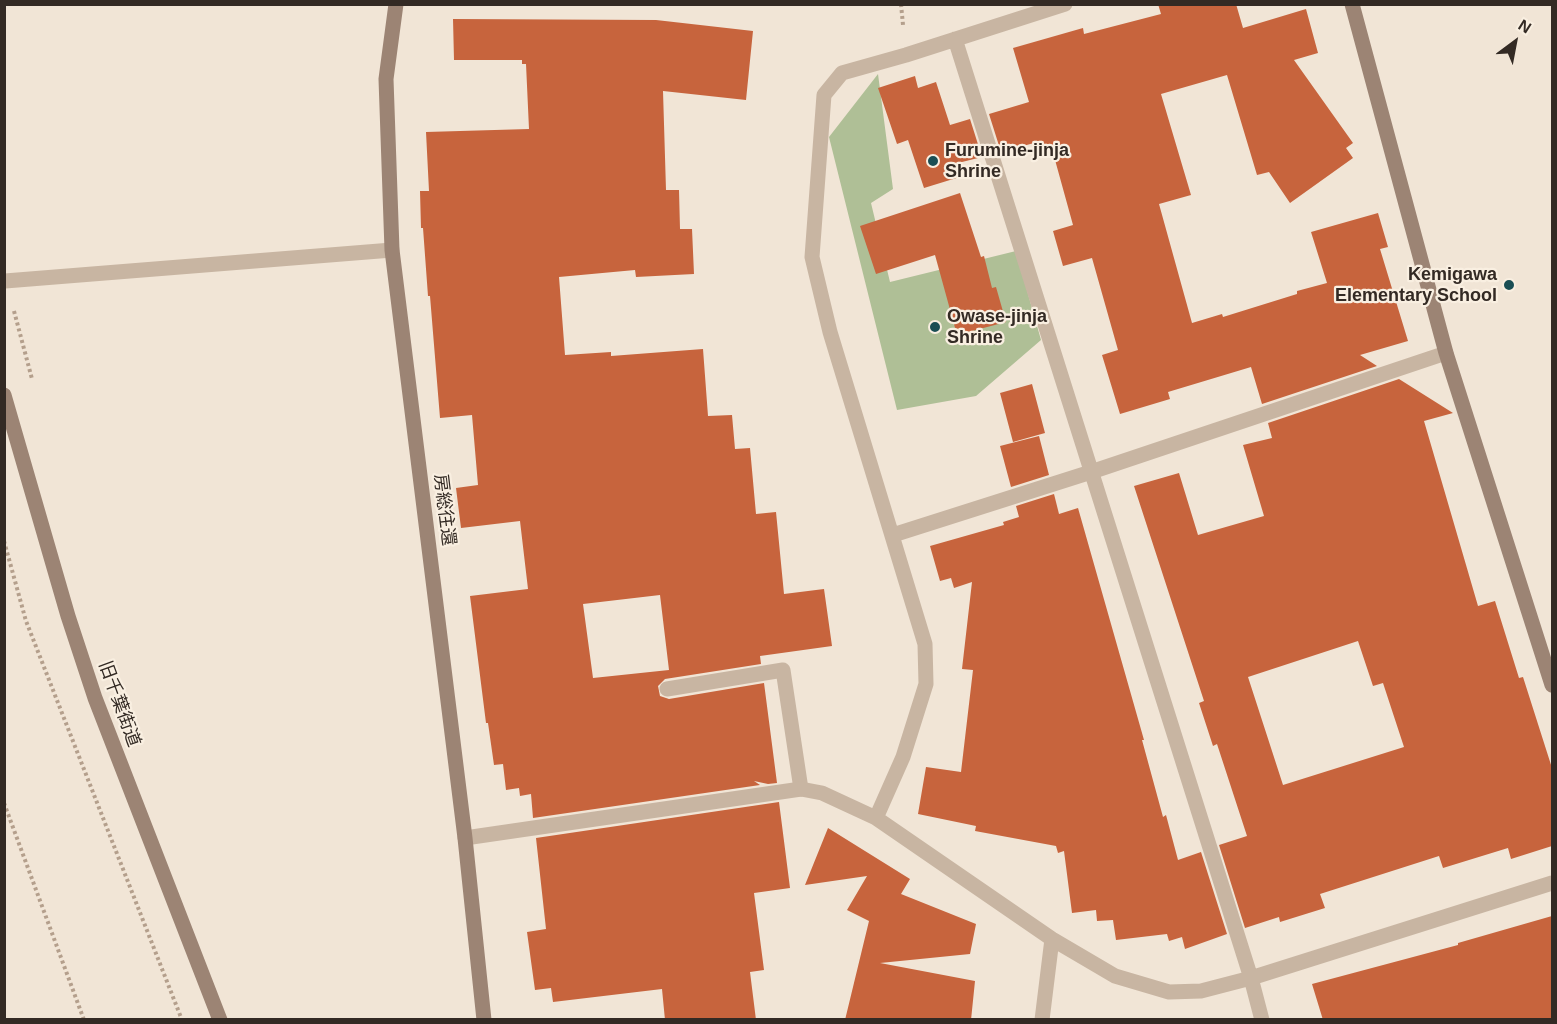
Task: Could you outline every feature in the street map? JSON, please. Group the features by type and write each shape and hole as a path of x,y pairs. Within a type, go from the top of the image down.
{"street":[{"name":"房総往還","path":"396,4 386,79 392,250 465,838 484,1020"},
{"path":"876,818 903,758 926,684 925,644 831,332 812,257 824,95 842,73 1065,4"},
{"path":"1352,4 1446,353 1552,685"},
{"path":"955,39 1251,978 1262,1020"},
{"path":"5,281 392,250"},
{"path":"893,535 1446,353"},
{"name":"旧千葉街道","path":"4,395 68,616 95,698 220,1020"},
{"path":"667,689 783,670 801,789"},
{"path":"465,838 801,789 822,793 876,818 1052,939 1115,976 1169,992 1201,991 1251,978 1552,883"},
{"path":"1042,1020 1052,939"}],"path":[{"path":"5,281 34,385"},
{"path":"4,541 26,621 182,1020"},
{"path":"4,803 84,1020"}],"green space":[{"name":"Owase-jinja Shrine","path":"878,74 893,189 871,203 890,282 1016,251 1041,340 976,396 897,410 829,137"}],"building":[{"path":"1158,4 1236,4 1243,28 1306,9 1318,53 1294,60 1353,143 1346,148 1353,158 1290,203 1269,172 1257,175 1227,75 1161,94 1191,195 1159,204 1192,323 1222,314 1223,317 1327,283 1311,232 1378,213 1388,247 1380,249 1408,341 1360,355 1377,366 1262,404 1251,367 1168,392 1170,399 1120,414 1102,355 1118,350 1092,258 1063,266 1053,231 1073,225 1052,149 1037,153 1034,143 1001,152 989,114 1029,102 1013,48 1083,28 1084,34 1161,14"},
{"path":"453,19 656,20 753,31 746,100 663,91 666,190 679,190 680,229 692,229 694,274 636,277 635,270 559,277 565,355 611,352 611,356 703,349 708,416 732,415 735,449 750,448 756,514 776,512 784,594 824,589 832,646 760,656 761,664 665,679 658,686 660,696 669,699 764,683 777,783 754,781 760,785 533,818 531,794 520,796 519,788 506,790 503,764 494,765 488,723 486,723 470,596 528,589 520,521 461,528 456,488 478,485 472,415 440,418 430,296 428,296 423,228 421,228 420,191 429,191 426,132 529,129 526,64 522,64 522,60 454,60","holes":["660,595 669,670 593,678 583,604"]},
{"path":"915,76 918,88 936,82 950,125 970,119 982,157 958,163 963,176 924,188 908,140 897,144 878,88"},
{"path":"960,193 981,257 984,256 992,288 996,287 1006,322 957,335 935,255 876,274 860,226"},
{"path":"1399,379 1453,413 1424,421 1478,606 1495,601 1519,678 1523,677 1552,768 1552,846 1511,859 1508,848 1443,868 1439,856 1320,894 1325,908 1280,922 1279,917 1245,928 1219,845 1247,836 1217,744 1213,746 1199,703 1204,701 1134,486 1179,473 1198,535 1264,516 1243,445 1272,438 1268,423","holes":["1358,641 1373,686 1383,683 1404,747 1283,785 1248,677"]},
{"path":"1032,384 1045,433 1013,442 1000,393"},
{"path":"1039,436 1049,475 1011,487 1000,446"},
{"path":"1054,494 1059,514 1078,508 1144,740 1142,740 1163,817 1166,815 1178,860 1201,852 1227,934 1185,949 1182,937 1169,941 1167,934 1116,940 1113,920 1097,921 1096,910 1072,913 1064,851 1058,853 1056,846 975,831 976,826 918,814 926,767 961,772 973,670 962,669 972,582 954,588 951,578 940,581 930,546 1004,525 1003,522 1019,517 1016,506"},
{"path":"779,802 790,888 754,893 764,970 750,972 756,1020 665,1020 662,989 553,1002 551,988 535,990 527,932 546,929 536,838"},
{"path":"828,828 910,879 901,894 976,924 970,954 880,963 975,981 971,1020 845,1020 869,921 847,910 867,876 805,885"},
{"path":"1552,916 1552,1020 1323,1020 1312,984 1458,945 1458,943"}],"place":[{"name":"Furumine-jinja Shrine","path":"933,161"},
{"name":"Kemigawa Elementary School","path":"1509,285"},
{"name":"Owase-jinja Shrine","path":"935,327"}]}
